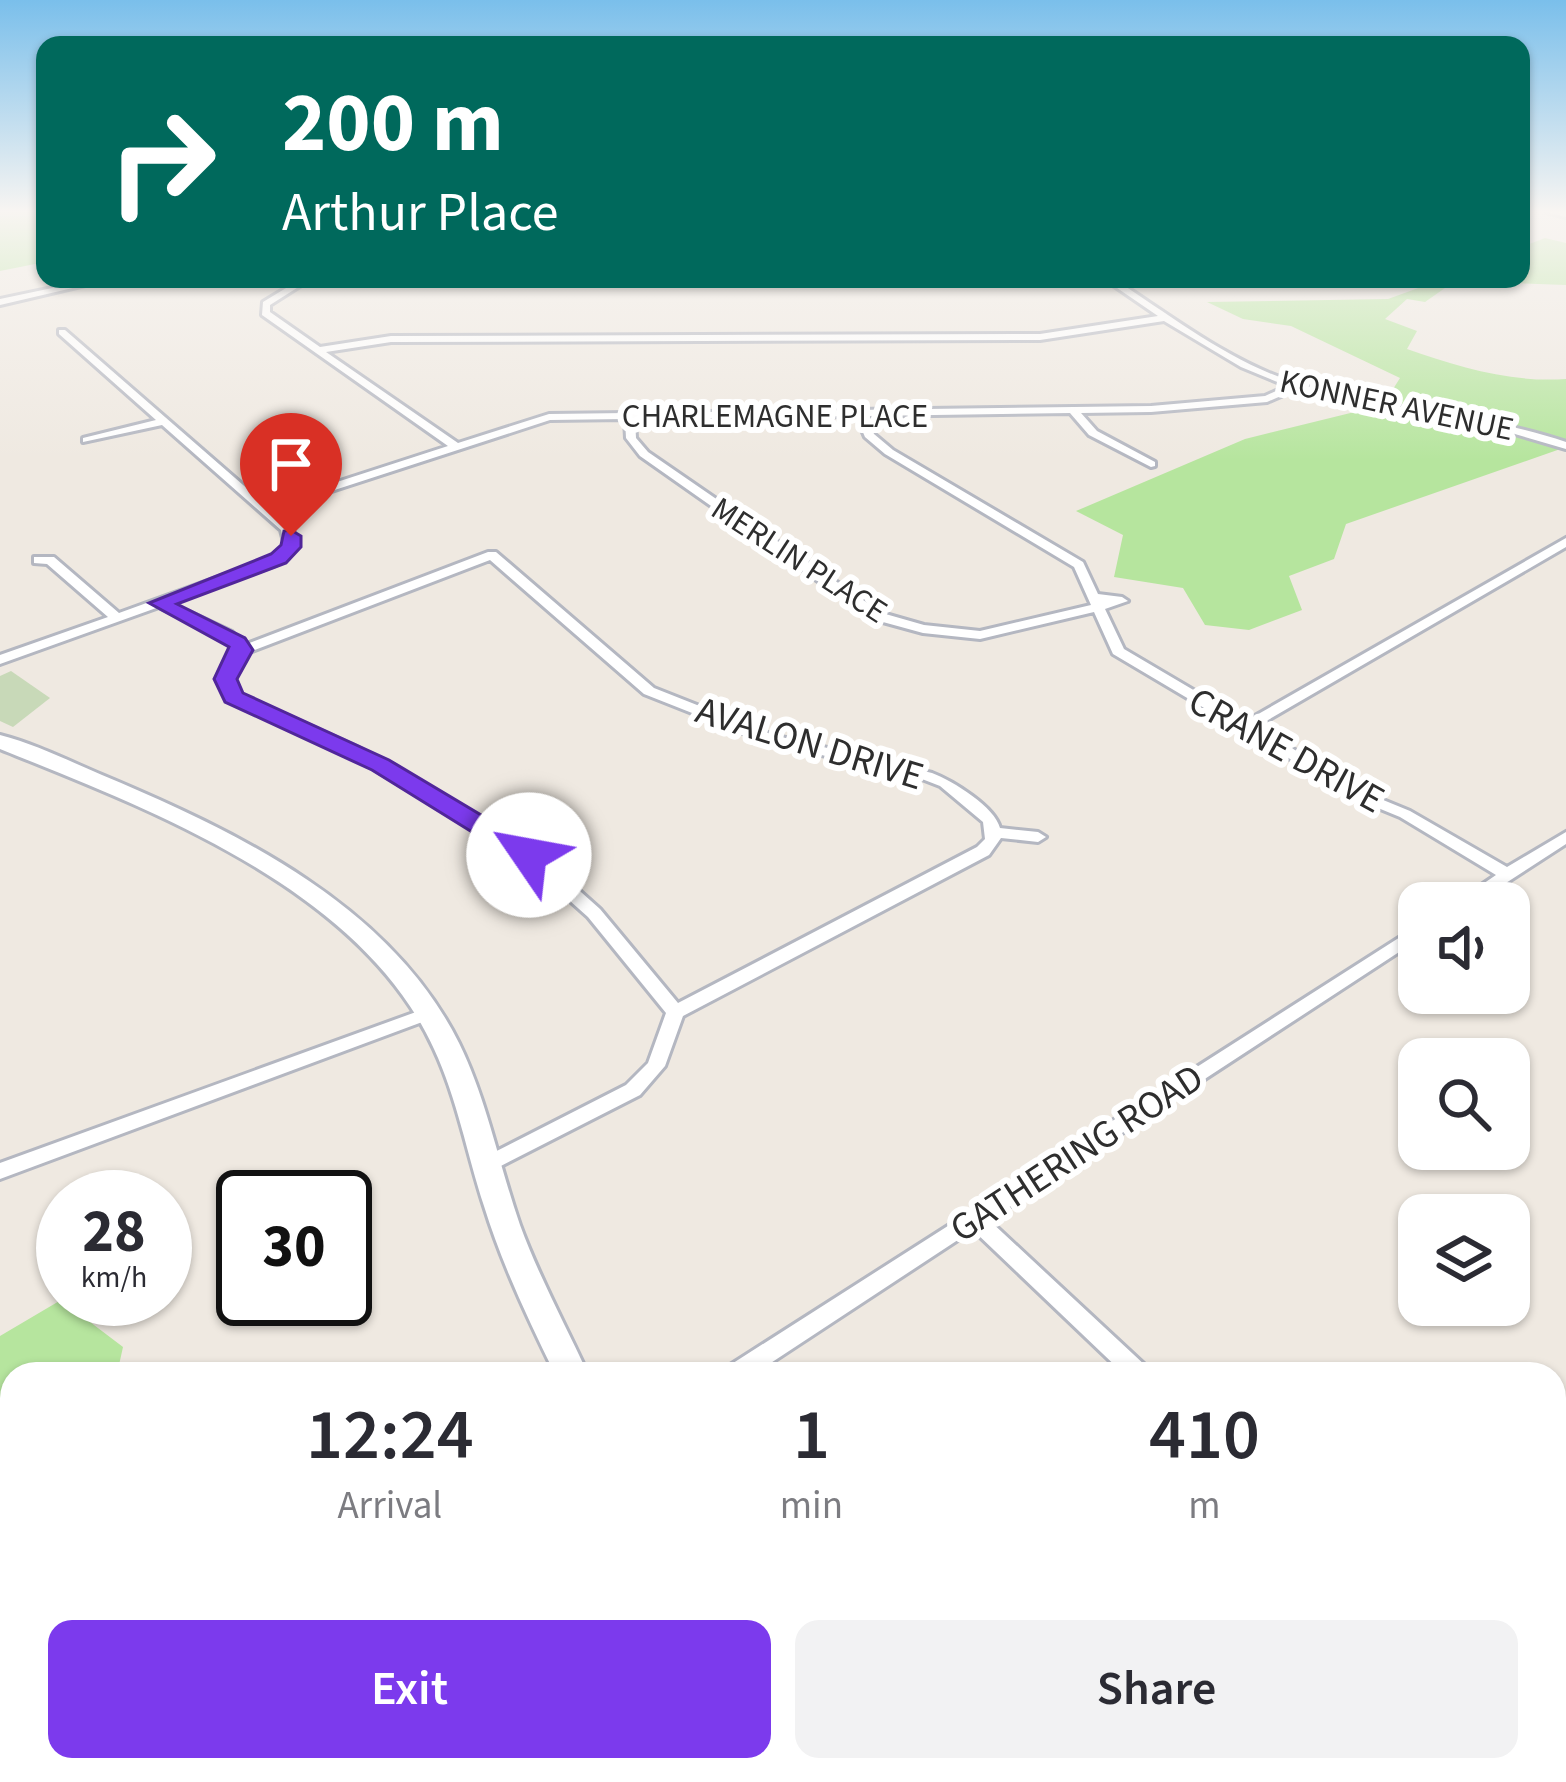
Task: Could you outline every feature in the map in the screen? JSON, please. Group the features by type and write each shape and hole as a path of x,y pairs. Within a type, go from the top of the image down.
{"main road":[{"path":"0,741 169,810 265,865 381,952 451,1056 518,1257 566,1362"}],"street":[{"path":"0,302 41,293"},
{"path":"287,293 263,310 455,446"},
{"name":"KONNER AVENUE","path":"1131,293 1244,364 1296,386 1486,422 1566,446"},
{"path":"317,350 391,339 1040,337 1169,317"},
{"path":"0,660 272,562 289,551 291,536 265,509 62,332"},
{"name":"CHARLEMAGNE PLACE","path":"265,509 549,417 1074,411 1267,399 1296,386"},
{"path":"1074,411 1093,433 1151,464"},
{"name":"CRANE DRIVE","path":"861,415 869,435 889,452 1079,565 1118,651 1508,874"},
{"name":"MERLIN PLACE","path":"630,416 630,435 644,454 877,616 980,635 1096,602"},
{"path":"87,440 164,421"},
{"path":"1245,727 1566,542"},
{"name":"AVALON DRIVE","path":"242,650 492,555 649,691 768,738 945,783 991,820 994,832"},
{"path":"38,560 50,560 117,618"},
{"path":"160,603 227,635 242,650 226,679 233,698 354,751 529,855 595,913 675,1012"},
{"path":"486,1166 633,1090 656,1066 675,1012 983,851 994,832 1038,837"},
{"path":"1496,882 1566,837"},
{"name":"GATHERING ROAD","path":"753,1362 1398,945"},
{"path":"0,1171 427,1014"},
{"path":"974,1218 1126,1362"}],"green space":[{"path":"1404,293 1438,293 1425,302 1407,299 1385,319 1417,331 1407,349 1505,376 1566,379 1566,447 1346,524 1334,559 1289,576 1302,610 1249,630 1205,625 1183,588 1114,577 1123,535 1076,511 1245,439 1383,405 1400,378 1291,326 1243,319 1207,302 1388,299"},
{"path":"11,671 50,698 13,727 0,721 0,676"},
{"path":"36,1315 36,1326 95,1326 123,1347 120,1362 0,1362 0,1336"}],"route":[{"path":"291,536 289,551 279,558 160,603 237,642 242,650 226,679 233,698 326,737 407,779 529,855"}]}
